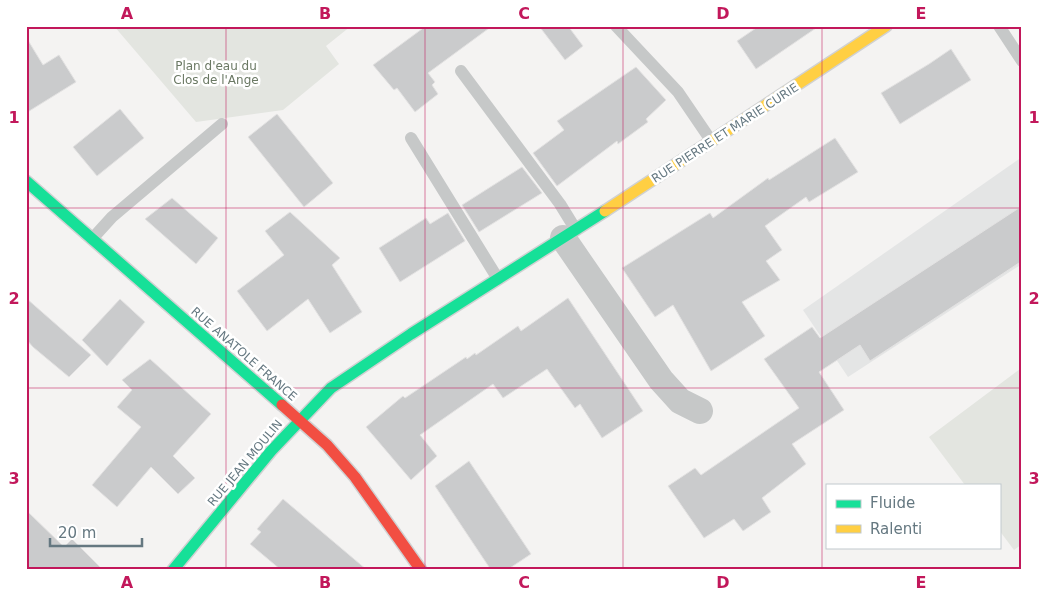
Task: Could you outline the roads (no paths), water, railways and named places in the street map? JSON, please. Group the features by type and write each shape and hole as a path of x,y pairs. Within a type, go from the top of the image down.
{"street":[{"name":"RUE PIERRE ET MARIE CURIE","path":"300,420 331,388 411,334 712,142 886,26"},
{"name":"RUE ANATOLE FRANCE","path":"26,181 327,445 355,477 421,570"},
{"path":"570,234 661,380 680,401 700,411"},
{"name":"RUE JEAN MOULIN","path":"174,570 272,451 300,420"}],"lane":[{"path":"616,26 678,92 712,142"},
{"path":"999,26 1022,61"},
{"path":"461,71 560,204 570,234"},
{"path":"92,239 112,216 222,124"},
{"path":"411,138 498,279"}],"park label":[{"name":"Plan d'eau du Clos de l'Ange","path":"216,73"}]}
